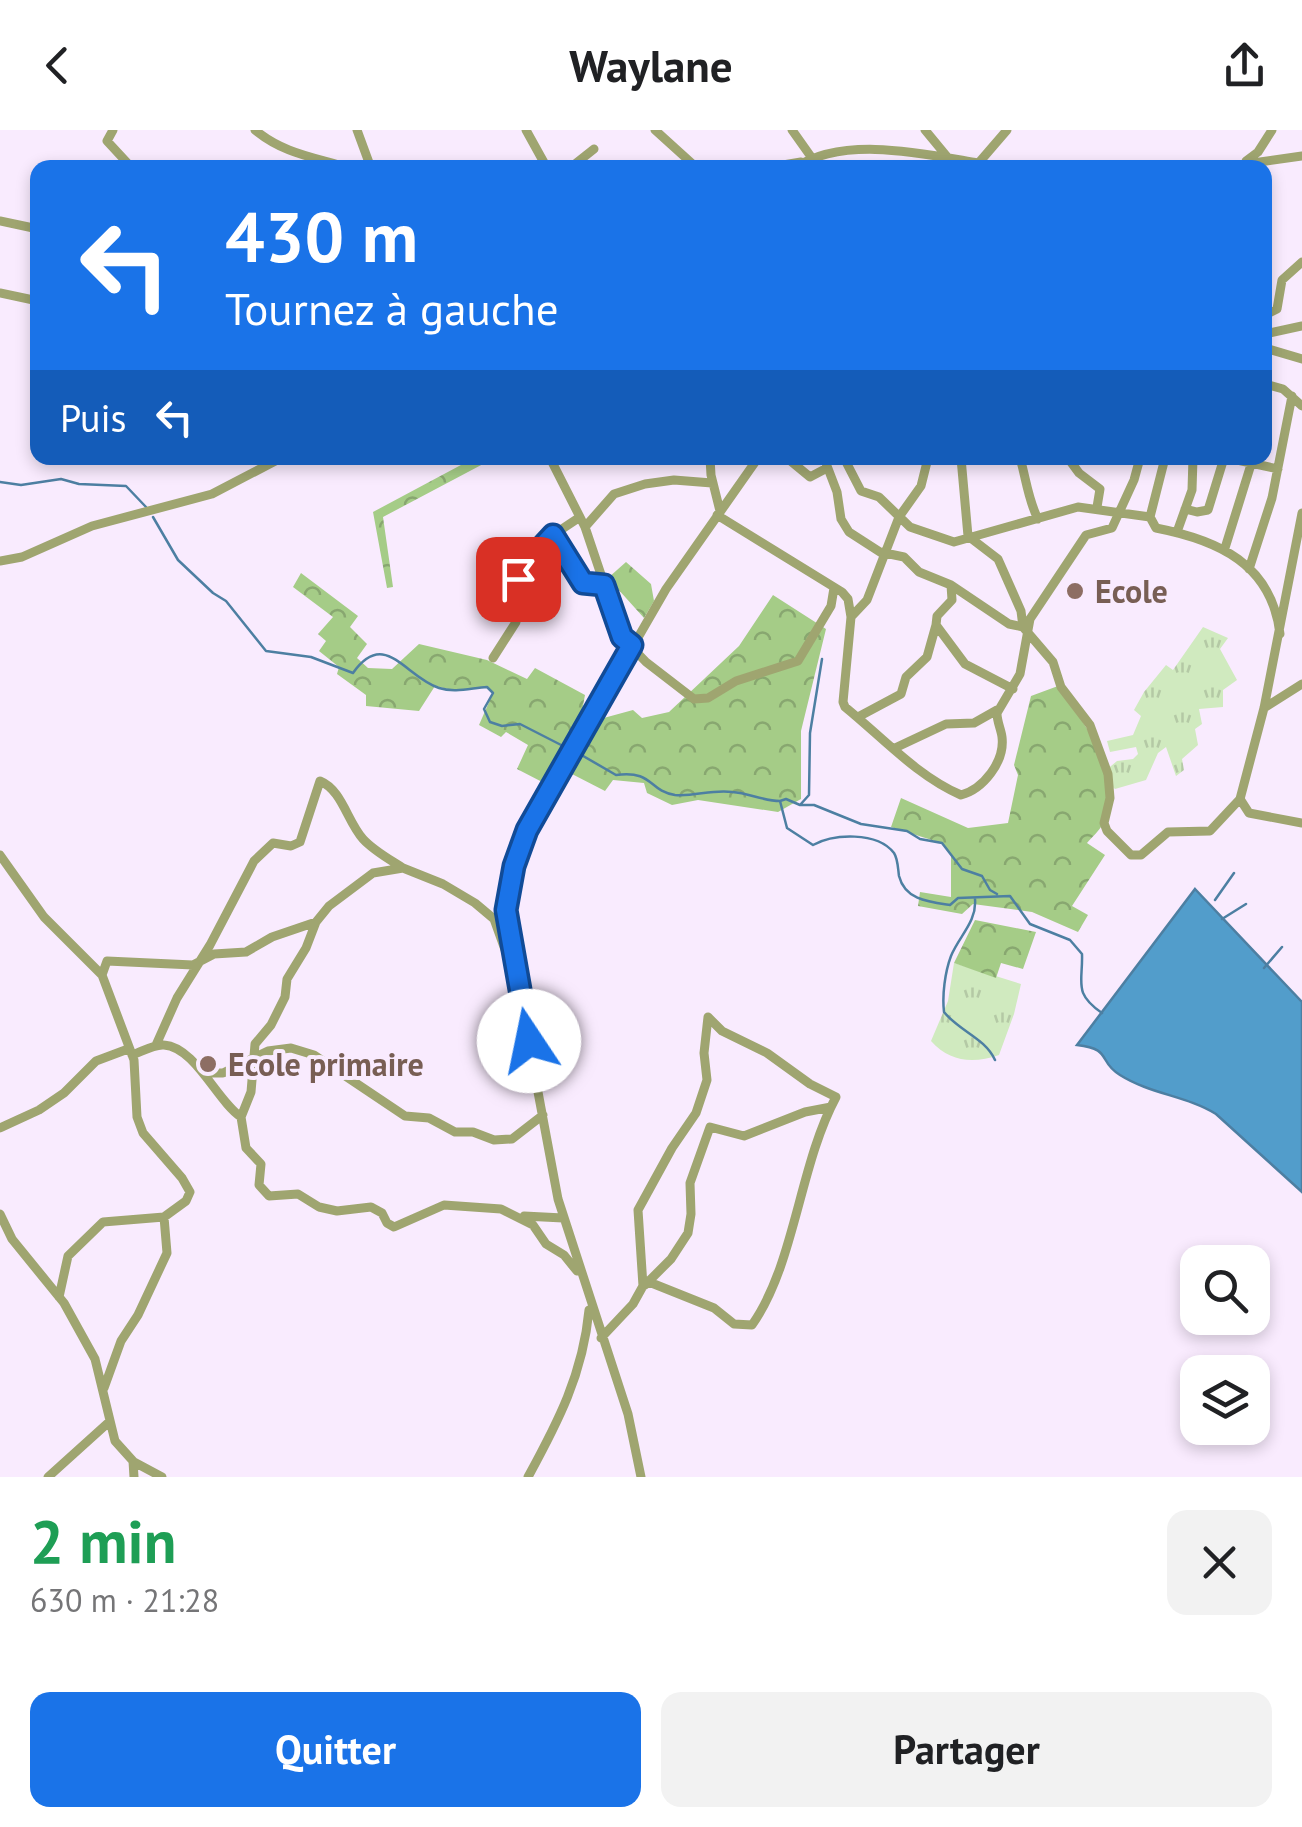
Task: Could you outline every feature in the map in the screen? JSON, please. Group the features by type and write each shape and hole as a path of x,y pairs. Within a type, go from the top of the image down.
{"street":[{"path":"113,130 107,141 125,160"},
{"path":"254,130 276,146 313,160"},
{"path":"357,130 368,160"},
{"path":"526,130 543,160"},
{"path":"655,130 688,160"},
{"path":"792,130 806,160"},
{"path":"925,130 949,160"},
{"path":"980,160 1007,130"},
{"path":"1247,160 1258,152 1272,130"},
{"path":"820,160 854,148 911,152 949,160"},
{"path":"580,160 594,149"},
{"path":"1263,160 1302,156"},
{"path":"0,221 30,227"},
{"path":"1272,312 1277,309 1283,278 1302,262"},
{"path":"0,293 30,299"},
{"path":"1272,332 1302,326"},
{"path":"1272,350 1302,358"},
{"path":"1272,387 1283,389 1302,406"},
{"path":"1249,569 1268,515 1292,396"},
{"path":"0,561 22,557 92,526 212,494 268,465"},
{"path":"554,465 583,522 622,637 644,656"},
{"path":"557,472 558,465"},
{"path":"711,465 718,513 848,599 851,617 843,702 894,748 926,774 966,795 998,762 1002,738 998,710"},
{"path":"641,1477 634,1436 563,1218 506,910 516,860 527,830 632,645 753,465"},
{"path":"795,465 810,477 823,465"},
{"path":"826,465 846,528 884,553 904,558 919,572 951,584 1009,624 1026,628"},
{"path":"848,465 860,490 879,497 910,527 952,541 1078,507 1150,517"},
{"path":"851,617 867,600 899,517 921,486 926,465"},
{"path":"962,465 968,536 998,559 1026,628 1053,662 1061,688 1092,730 1108,774 1110,798 1105,828 1131,855 1140,855 1168,832 1200,833 1214,828 1240,799 1264,708 1302,514"},
{"path":"1022,465 1030,504 1038,518"},
{"path":"1073,465 1100,489 1096,507"},
{"path":"894,748 946,724 974,722 998,710 1013,690 1021,669 1032,613 1086,535 1109,530 1137,465"},
{"path":"1163,465 1151,524 1224,548 1249,569 1273,599 1280,634"},
{"path":"1178,532 1192,490 1193,465"},
{"path":"1185,508 1208,510 1224,465"},
{"path":"1224,548 1251,465"},
{"path":"1264,465 1278,470"},
{"path":"494,658 518,617 518,579 522,569 553,535 583,522 613,495 632,488 674,480 712,483"},
{"path":"553,535 583,583 604,585"},
{"path":"858,717 901,694 906,677 927,657 938,616 952,600 951,584"},
{"path":"644,626 646,662 694,699 708,698 736,682 798,661 831,606 834,588"},
{"path":"936,626 965,664 1013,690"},
{"path":"1264,708 1302,684"},
{"path":"136,1072 154,1047 177,998 259,854 273,843 291,846 300,842 320,780 339,797 348,820 368,845 403,868 443,884 492,916 518,985"},
{"path":"1240,799 1250,813 1302,823"},
{"path":"0,854 44,917 102,975 136,1072 137,1117 143,1133 190,1192 186,1202 164,1217 103,1222 68,1256 59,1297"},
{"path":"403,868 373,874 330,906 316,922 287,979 285,997 271,1026 255,1044 251,1092 241,1117 246,1148 261,1164 259,1185 269,1196 298,1194 319,1207 342,1211 371,1206 384,1215 391,1227 444,1205 502,1209 533,1225 546,1244 564,1255 580,1276"},
{"path":"102,975 107,961 193,964 214,954 246,952 268,939 316,922"},
{"path":"708,1017 722,1030 836,1097 820,1128 776,1274 752,1325 734,1324 718,1310 646,1284 638,1210 694,1117 707,1080 704,1053 708,1017"},
{"path":"0,1128 52,1101 96,1061 163,1044 178,1051 203,1073 223,1102 241,1117"},
{"path":"203,1073 223,1073 278,1048 309,1053 406,1116 428,1118 455,1132 472,1132 504,1141 521,1135 542,1115"},
{"path":"694,1117 710,1128 744,1136 831,1106"},
{"path":"601,1338 671,1259 688,1233 690,1182 710,1128"},
{"path":"0,1214 12,1239 59,1297 96,1359 115,1441 134,1462 162,1477"},
{"path":"516,1216 563,1218"},
{"path":"104,1388 121,1341 168,1253 164,1217"},
{"path":"528,1477 552,1437 578,1374 589,1302"},
{"path":"48,1477 110,1422"},
{"path":"134,1462 134,1477"}],"green space":[{"path":"461,465 481,465 383,517 393,587 387,588 373,512"},
{"path":"626,562 651,584 654,601 644,618 608,578"},
{"path":"301,573 358,616 350,627 367,644 357,658 368,668 392,669 419,644 487,660 527,679 535,668 585,695 579,727 548,785 517,769 528,745 506,732 501,737 479,725 493,693 487,687 457,691 435,686 419,711 366,706 366,695 337,674 339,667 319,651 326,641 318,634 333,617 293,587"},
{"path":"773,595 826,629 801,731 801,799 778,812 698,800 672,805 647,793 644,783 613,780 605,791 570,773 600,719 633,710 642,718 669,712 739,646"},
{"path":"1203,627 1228,638 1220,649 1237,680 1223,690 1223,707 1199,709 1202,724 1195,729 1198,745 1182,759 1184,770 1176,776 1166,747 1158,753 1146,780 1115,789 1106,781 1105,771 1117,761 1133,759 1138,754 1136,747 1110,752 1107,741 1133,735 1141,716 1134,710 1144,692 1166,665 1173,670"},
{"path":"1058,686 1090,733 1110,788 1103,824 1087,843 1105,855 1072,906 1088,915 1078,932 1032,912 973,904 962,914 918,906 920,892 951,897 951,854 941,843 891,827 901,798 968,828 1008,823 1018,775 1014,765 1031,696"},
{"path":"975,920 1036,932 1023,969 1001,963 996,978 954,963"},
{"path":"954,963 1021,984 999,1055 962,1059 931,1041 948,1001"}],"water":[{"path":"1195,889 1302,1002 1302,1192 1216,1114 1132,1081 1113,1070 1096,1049 1077,1045"}],"waterway":[{"path":"0,482 21,485 61,479 79,484 126,486 146,507"},
{"path":"153,517 178,560 226,601 266,651 311,657 353,673 364,660 385,655 439,688 487,687 493,693 484,709 490,722 502,726 520,724 567,748"},
{"path":"780,801 786,799 800,805 809,795 810,733 822,659"},
{"path":"578,753 616,775 644,778 666,793 725,791 780,801 787,828 813,845 843,837 877,841 894,853 902,884 912,895 926,901 950,905 958,898 1010,896 1030,924 1070,940 1082,954 1083,993 1102,1013"},
{"path":"800,805 814,805 861,824 907,831 920,839 942,843 962,869 982,876 997,894"},
{"path":"1215,900 1234,873"},
{"path":"975,899 970,922 949,962 944,1012 985,1046 995,1060"},
{"path":"1222,919 1246,904"},
{"path":"1264,968 1282,947"}],"place":[{"name":"Ecole","path":"1075,591"},
{"name":"Ecole primaire","path":"208,1064"}],"route":[{"path":"518,579 522,569 553,535 583,583 604,585 622,637 632,645 527,830 514,866 506,910 529,1041"}]}
